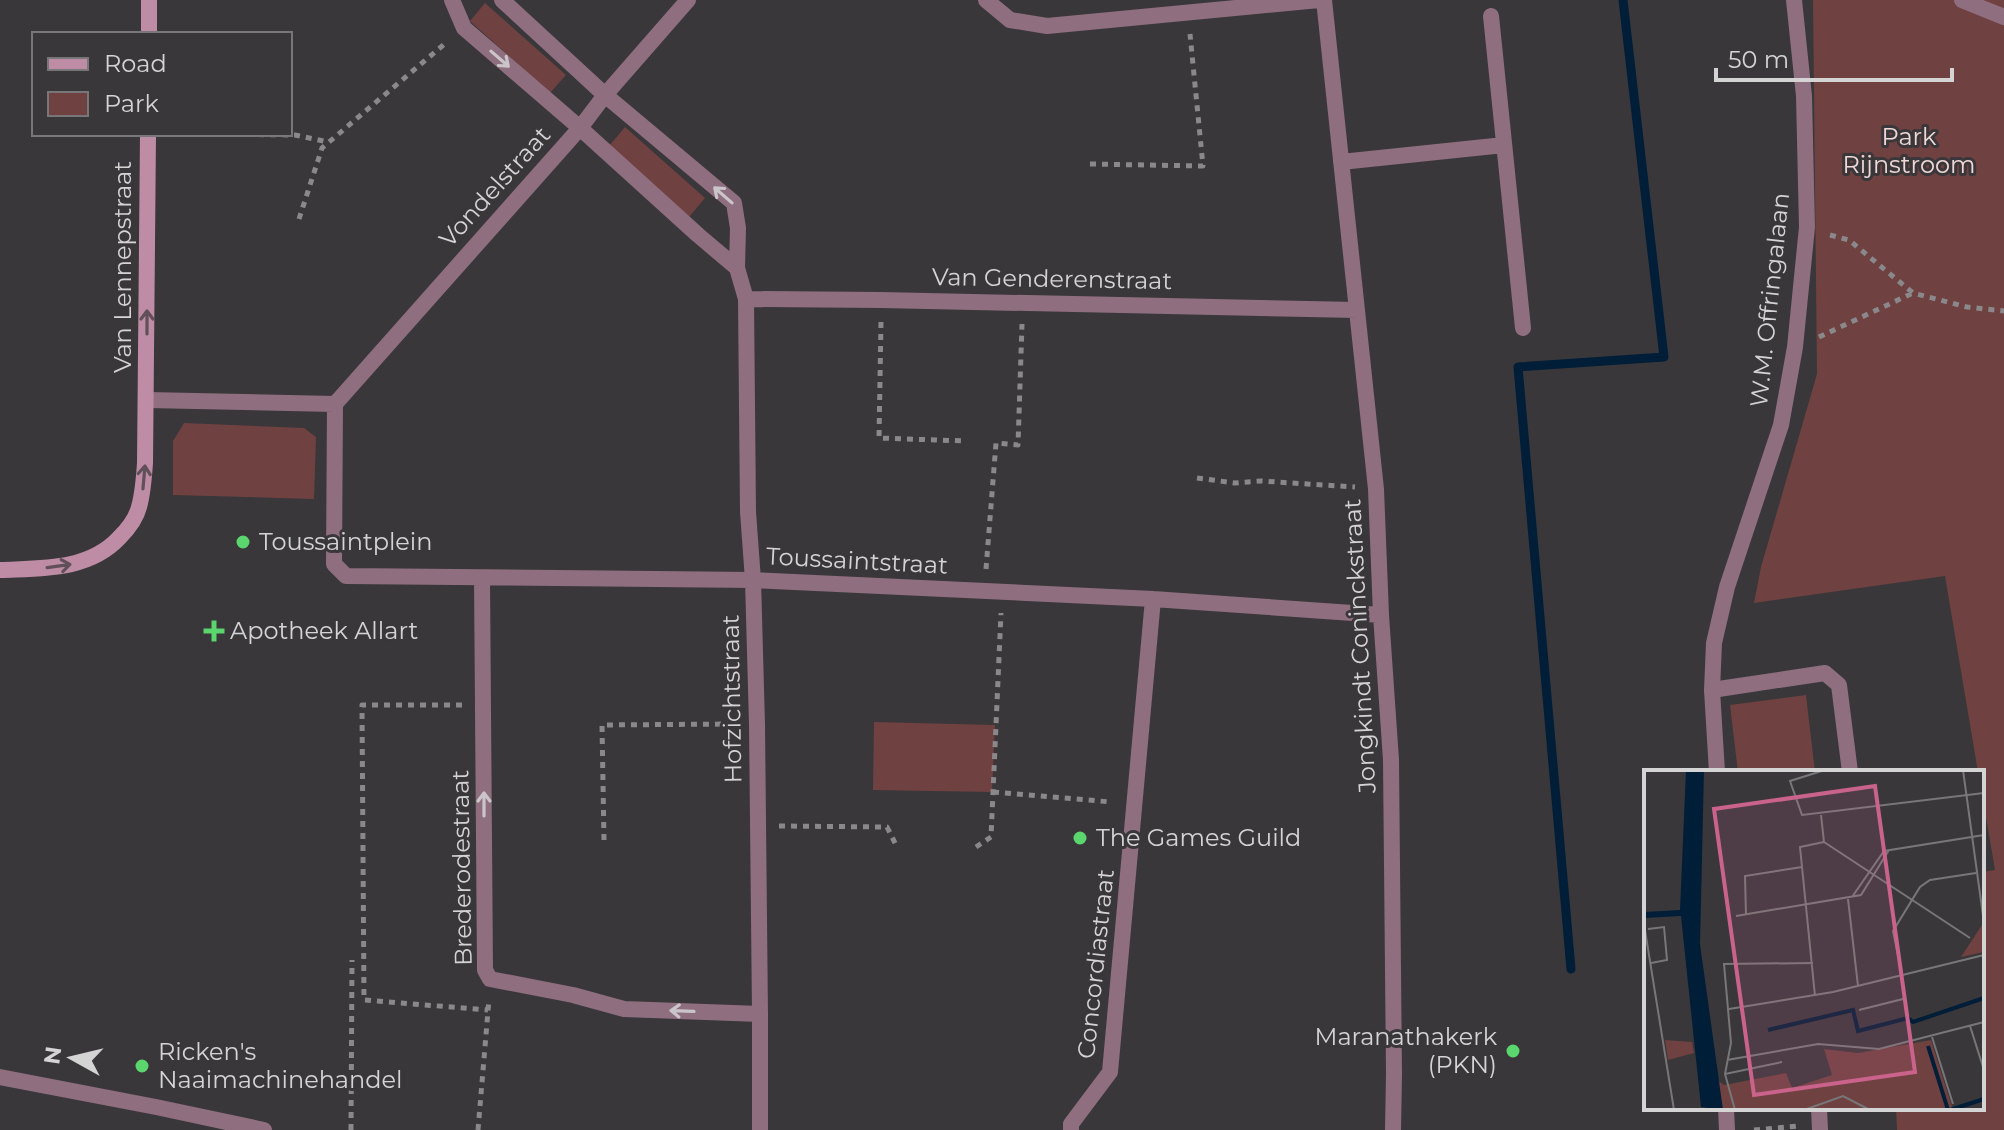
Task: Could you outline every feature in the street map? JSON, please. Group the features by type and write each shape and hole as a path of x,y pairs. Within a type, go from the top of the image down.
{"street":[{"path":"149,0 149,32"},
{"path":"452,0 464,28 737,268"},
{"name":"Hofzichtstraat","path":"502,0 605,95 734,203 738,228 737,268 746,299 748,512 757,724 760,1130"},
{"name":"Vondelstraat","path":"335,404 580,128 688,0"},
{"path":"986,0 1010,20 1047,26 1322,0"},
{"name":"Jongkindt Coninckstraat","path":"1322,0 1376,489 1391,760 1393,1130"},
{"name":"W.M. Offringalaan","path":"1717,770 1712,690 1714,643 1727,587 1781,425 1795,347 1807,227 1804,96 1794,0"},
{"path":"1962,0 2004,17"},
{"path":"1491,16 1523,328"},
{"name":"Van Lennepstraat","path":"147,400 148,136"},
{"path":"1341,162 1504,145"},
{"name":"Van Genderenstraat","path":"746,299 1357,310"},
{"path":"0,570 57,567 86,561 112,545 127,530 139,510 144,485 147,400 335,404"},
{"name":"Toussaintstraat","path":"335,404 334,564 346,576 753,580 1153,599 1381,615"},
{"name":"Brederodestraat","path":"482,578 485,970 490,979 573,995 624,1009 760,1014"},
{"name":"Concordiastraat","path":"1071,1130 1071,1124 1110,1072 1153,599"},
{"path":"1712,690 1825,673 1839,685 1850,770"},
{"path":"0,1077 264,1130"},
{"path":"1726,1110 1727,1130"}],"path":[{"path":"1090,164 1203,166 1188,13"},
{"path":"299,219 322,148 464,28"},
{"path":"292,135 329,142"},
{"path":"1807,227 1849,240 1913,293 1967,307 2004,311"},
{"path":"1795,347 1913,293"},
{"path":"881,300 879,438 966,441"},
{"path":"985,591 996,443 1018,445 1023,303"},
{"path":"1197,478 1235,483 1261,481 1376,489"},
{"path":"976,847 991,837 1003,592"},
{"path":"483,705 362,705 364,1000 488,1010"},
{"path":"604,840 602,725 757,724"},
{"path":"993,792 1136,803"},
{"path":"758,825 887,827 897,847"},
{"path":"351,1130 352,960"},
{"path":"478,1130 490,979"},
{"path":"1754,1130 1820,1121"}],"green space":[{"name":"Park Rijnstroom","path":"1813,0 2004,0 2004,1130 1897,1130 1896,1110 1984,1110 1984,872 1995,870 1984,806 1984,770 1978,770 1945,576 1754,603 1761,567 1817,374"},
{"path":"485,3 566,75 550,93 470,21"},
{"path":"625,127 705,198 689,217 609,146"},
{"path":"184,423 304,428 316,437 314,499 173,495 173,441"},
{"path":"1806,695 1815,770 1738,770 1730,705"},
{"path":"874,722 995,725 992,792 873,790"}],"waterway":[{"path":"1571,969 1518,367 1664,357 1623,0"}],"place":[{"name":"Toussaintplein","path":"243,542"},
{"name":"Apotheek Allart","path":"214,631"},
{"name":"The Games Guild","path":"1080,838"},
{"name":"Maranathakerk (PKN)","path":"1513,1051"},
{"name":"Ricken's Naaimachinehandel","path":"142,1066"}]}
